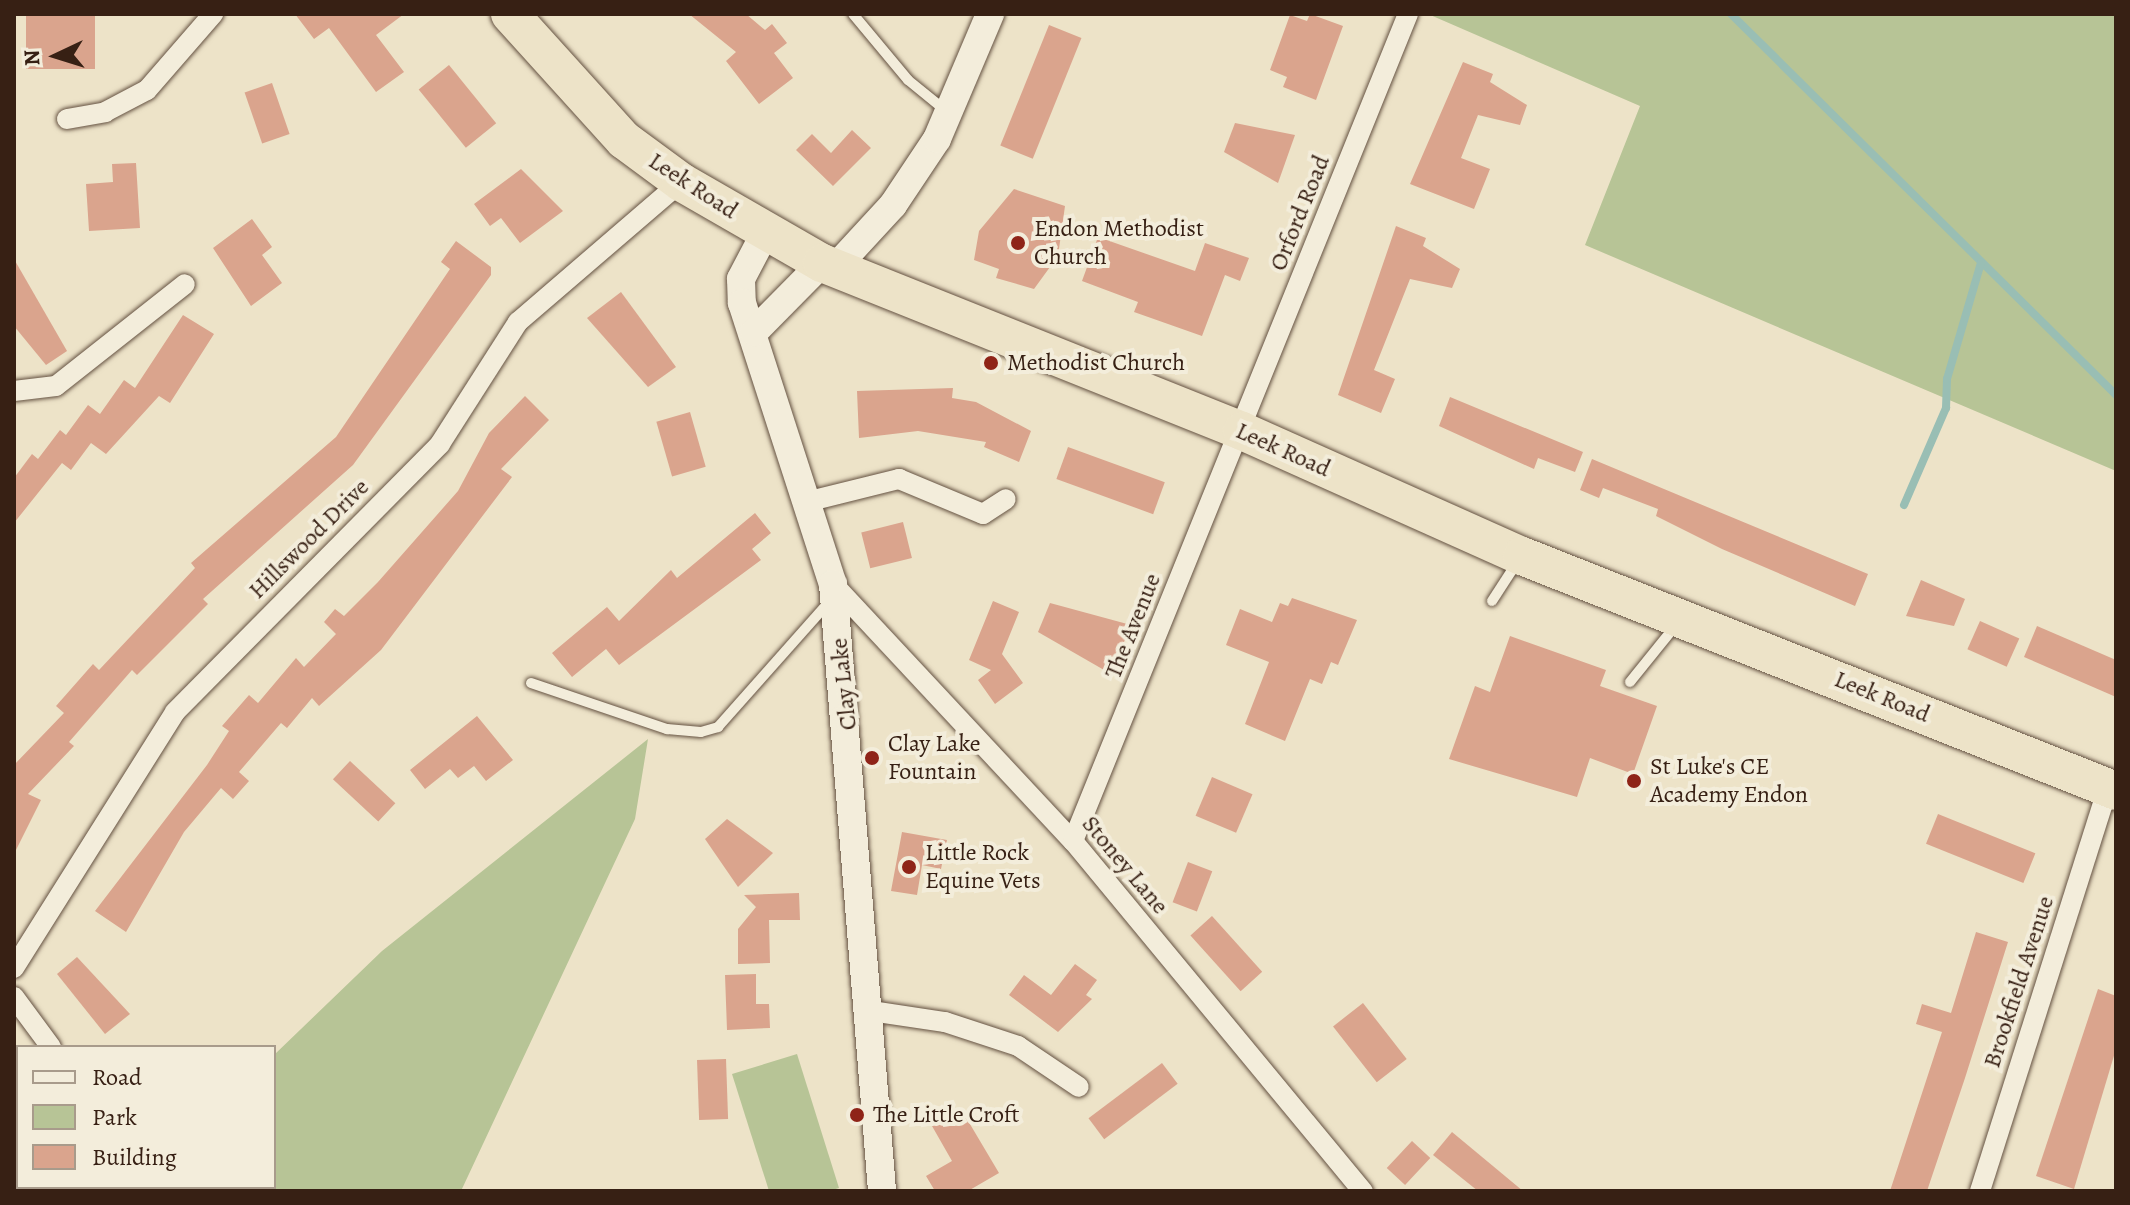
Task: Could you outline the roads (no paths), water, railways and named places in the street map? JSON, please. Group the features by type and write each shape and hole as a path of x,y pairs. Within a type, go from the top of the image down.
{"highway":[{"name":"Leek Road","path":"510,14 624,140 681,182 765,233 828,266 1242,431 1522,556 1681,616 2112,790"}],"main road":[{"path":"754,332 893,205 948,112 990,14"},
{"name":"Clay Lake","path":"765,233 741,279 754,332 810,501 834,590 871,1011 882,1191"}],"street":[{"name":"Orford Road","path":"1242,431 1408,14"},
{"path":"67,119 105,112 147,90 206,17"},
{"name":"Hillswood Drive","path":"14,968 175,712 440,444 518,322 681,182"},
{"path":"14,391 56,386 185,284"},
{"name":"The Avenue","path":"1073,841 1242,431"},
{"path":"810,501 899,479 983,514 1006,499"},
{"name":"Stoney Lane","path":"834,590 1073,841 1363,1191"},
{"name":"Brookfield Avenue","path":"1980,1191 2112,790"},
{"path":"14,997 50,1045"},
{"path":"871,1011 945,1022 1018,1046 1079,1087"}],"lane":[{"path":"853,14 908,80 948,112"},
{"path":"1492,601 1522,556"},
{"path":"531,683 667,729 701,732 718,727 834,590"},
{"path":"1630,682 1651,665 1681,616"}],"waterway":[{"path":"1731,14 2116,395"},
{"path":"1904,505 1946,408 1947,379 1981,263"}],"place":[{"name":"Endon Methodist Church","path":"1018,243"},
{"name":"Methodist Church","path":"991,363"},
{"name":"Clay Lake Fountain","path":"872,758"},
{"name":"St Luke's CE Academy Endon","path":"1634,781"},
{"name":"Little Rock Equine Vets","path":"909,867"},
{"name":"The Little Croft","path":"857,1115"}]}
